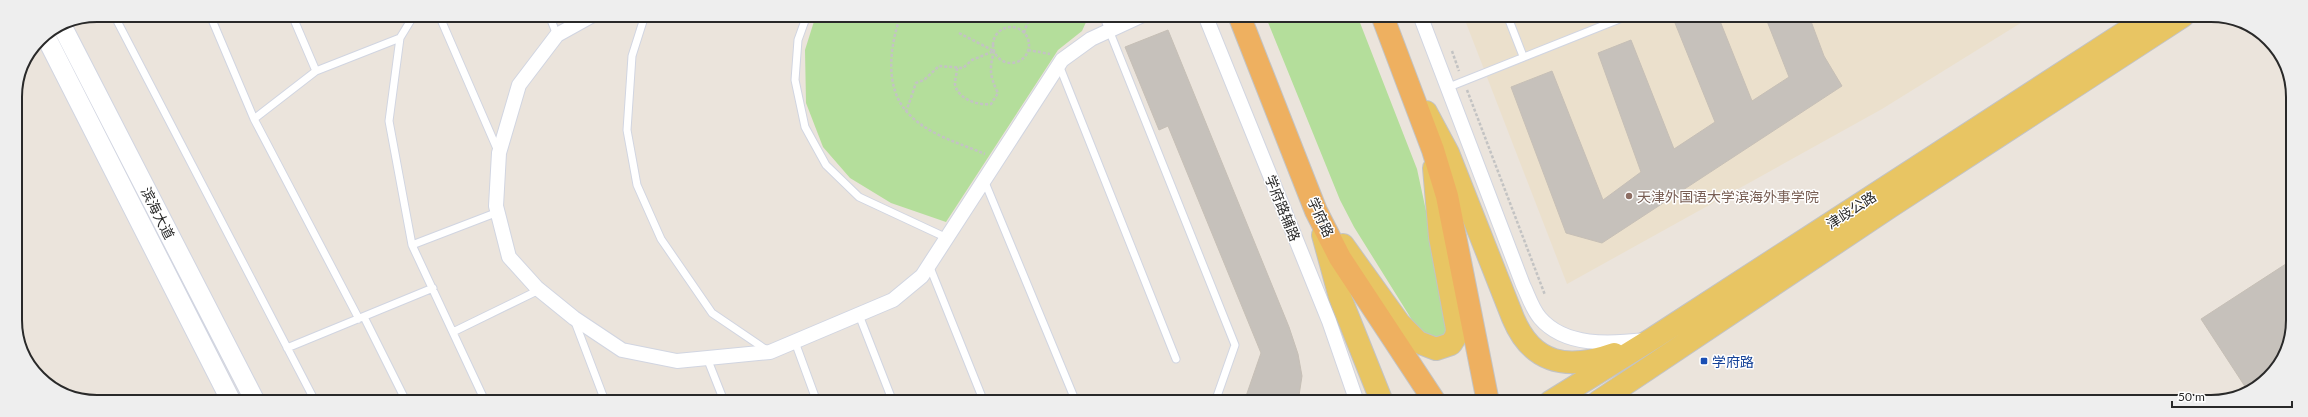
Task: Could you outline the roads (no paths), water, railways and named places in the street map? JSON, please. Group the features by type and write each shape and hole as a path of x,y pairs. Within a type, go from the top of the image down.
{"highway":[{"name":"学府路","path":"1242,22 1316,211 1340,258 1358,287 1430,395"},
{"path":"1385,22 1433,150 1452,215 1487,395"}],"main road":[{"name":"津歧公路","path":"1561,395 1652,339 2141,22"},
{"name":"津歧公路","path":"1608,395 1891,206 2174,22"},
{"name":"滨海大道","path":"64,30 252,395"},
{"name":"滨海大道","path":"48,40 228,395"},
{"path":"1410,87 1448,153 1517,327 1534,349 1555,360 1573,364 1604,358 1652,339"},
{"path":"1316,211 1399,323 1418,342 1436,349 1443,348 1451,344 1456,336 1457,329 1440,237 1433,150"},
{"path":"1316,211 1340,297 1379,395"},
{"path":"1630,395 1664,358"}],"street":[{"path":"580,22 557,35 519,85 499,153 496,206 509,257 539,290 574,318 622,350 677,361 770,352 893,300 922,276 1062,60 1091,39 1128,22"},
{"name":"学府路辅路","path":"1208,22 1329,321 1355,395"},
{"path":"1422,22 1449,87 1530,301 1538,317 1551,330 1577,340 1607,342 1652,339"}],"lane":[{"path":"118,22 313,395"},
{"path":"213,22 254,119 403,395"},
{"path":"295,22 316,71"},
{"path":"410,22 400,38 389,121 412,245 482,395"},
{"path":"442,22 499,153"},
{"path":"552,22 557,35"},
{"path":"643,22 632,56 627,130 637,185 662,239 712,313 770,352"},
{"path":"804,22 798,40 795,80 805,127 826,165 859,197 947,238"},
{"path":"1106,22 1235,345 1217,395"},
{"path":"1509,22 1523,56"},
{"path":"1449,87 1523,56 1611,22"},
{"path":"254,119 316,71 400,38"},
{"path":"1059,64 1176,359"},
{"path":"984,180 1073,395"},
{"path":"412,245 498,212"},
{"path":"929,265 981,395"},
{"path":"287,348 433,288"},
{"path":"453,332 539,290"},
{"path":"859,315 890,395"},
{"path":"574,318 603,395"},
{"path":"795,342 814,395"},
{"path":"707,358 721,395"}],"place":[{"name":"天津外国语大学滨海外事学院","path":"1629,196"},
{"name":"学府路","path":"1704,361"}]}
